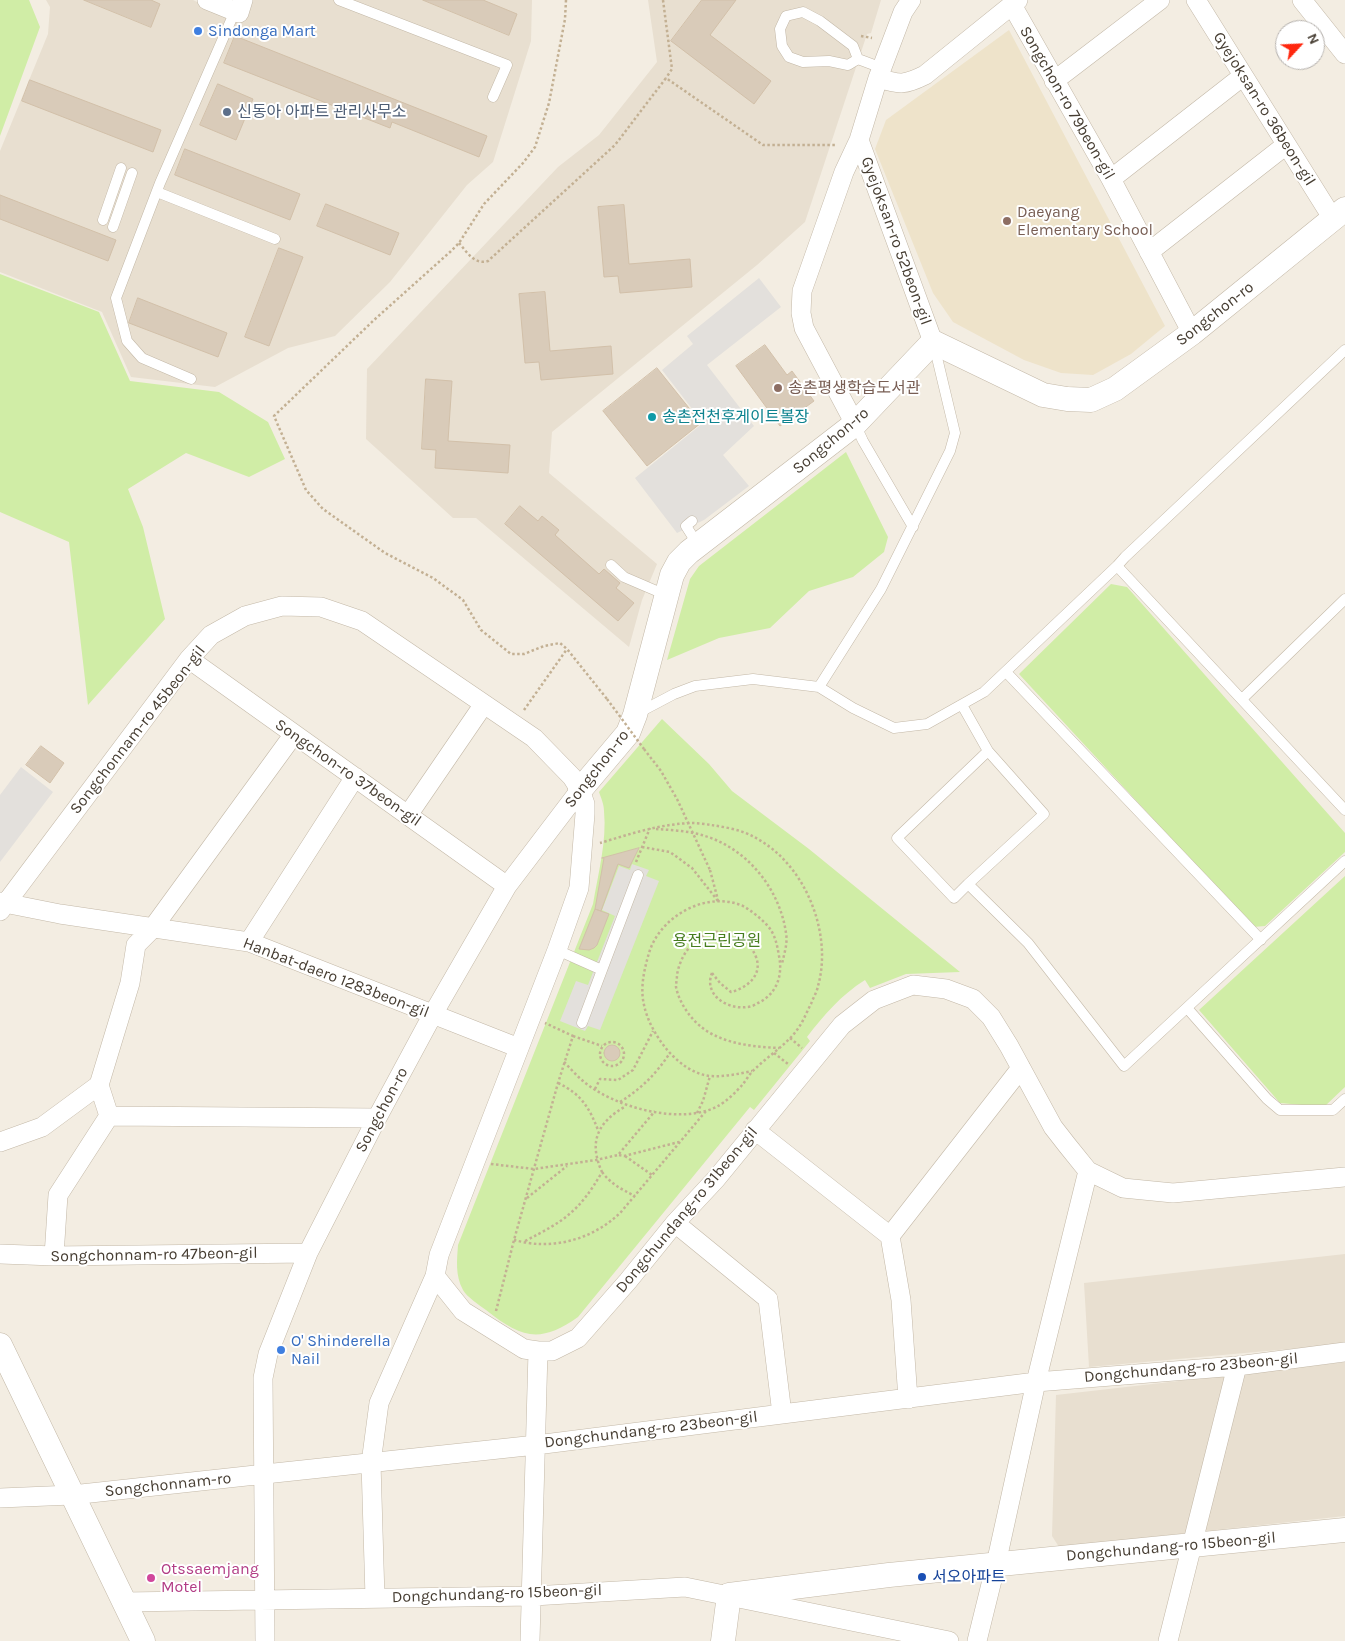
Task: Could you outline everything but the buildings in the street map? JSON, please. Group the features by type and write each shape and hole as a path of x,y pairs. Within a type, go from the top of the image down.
{"street":[{"path":"207,0 239,6"},
{"name":"Gyejoksan-ro 52beon-gil","path":"855,424 804,328 801,314 802,291 844,172 858,140 880,73 904,12 911,0"},
{"path":"1054,80 1160,0"},
{"name":"Gyejoksan-ro 36beon-gil","path":"1196,0 1286,145 1339,214"},
{"path":"1302,0 1345,54"},
{"path":"880,73 898,84 913,81 925,75 1015,2"},
{"name":"Songchon-ro 79beon-gil","path":"1015,2 1054,80 1111,179 1192,333"},
{"path":"1111,179 1243,76"},
{"name":"Gyejoksan-ro 52beon-gil","path":"858,140 933,342"},
{"path":"1149,252 1286,145"},
{"name":"Songchon-ro","path":"265,1641 263,1378 268,1354 308,1253 433,1014 508,886 580,790 628,733 635,715 666,595 672,575 679,562 698,545 855,424 933,342 1043,395 1091,400 1115,389 1192,333 1339,214"},
{"name":"Songchonnam-ro 45beon-gil","path":"2,906 189,659 212,635 245,616 282,606 321,607 362,621 534,738 572,777 580,790"},
{"name":"Songchon-ro 37beon-gil","path":"189,659 508,886"},
{"path":"408,815 484,704"},
{"path":"109,1116 99,1085 130,983 136,945 152,929 294,734"},
{"path":"249,942 355,777"},
{"path":"375,1598 371,1463 379,1402 435,1276 440,1255 579,888 585,814 585,804 580,790"},
{"name":"Hanbat-daero 1283beon-gil","path":"2,906 249,942 520,1048"},
{"name":"Dongchundang-ro 31beon-gil","path":"538,1352 552,1351 578,1338 675,1223 716,1179 842,1025 874,1000 913,985 946,989 973,999 991,1017 1053,1127 1088,1171 1123,1188 1173,1193 1345,1177"},
{"path":"890,1236 1021,1068"},
{"path":"0,1142 42,1127 99,1085"},
{"path":"109,1116 377,1118"},
{"path":"54,1256 58,1195 109,1116"},
{"path":"755,1130 890,1236 901,1300 908,1398"},
{"path":"977,1641 1036,1382 1088,1171"},
{"path":"675,1223 768,1299 782,1414"},
{"name":"Songchonnam-ro 47beon-gil","path":"0,1254 54,1256 308,1253"},
{"path":"435,1276 462,1311 524,1349 538,1352 533,1596 530,1641"},
{"path":"0,1345 143,1641"},
{"name":"Dongchundang-ro 23beon-gil","path":"265,1474 536,1445 1036,1382 1237,1366 1345,1352"},
{"path":"1168,1641 1237,1366"},
{"name":"Songchonnam-ro","path":"0,1498 72,1495 265,1474"},
{"name":"Dongchundang-ro 15beon-gil","path":"729,1595 888,1575 1345,1530"},
{"name":"Dongchundang-ro 15beon-gil","path":"124,1602 533,1596 685,1587 949,1641"},
{"path":"723,1641 729,1595"}],"lane":[{"path":"339,0 507,64 493,97"},
{"path":"191,379 142,358 127,341 116,298 157,192 239,6"},
{"path":"858,59 848,64 829,61 803,62 789,57 782,46 780,29 786,16 803,12 820,22 854,46 858,59 880,73"},
{"path":"103,220 121,168"},
{"path":"113,228 132,172"},
{"path":"157,192 275,239"},
{"path":"819,687 881,589 950,451 955,433 933,342"},
{"path":"635,715 674,694 695,686 715,682 753,679 819,687 854,708 894,728 927,724 984,692 1345,350"},
{"path":"855,424 913,527"},
{"path":"692,521 686,526 698,545"},
{"path":"611,565 624,576 666,595"},
{"path":"1117,566 1345,810"},
{"path":"1242,699 1345,599"},
{"path":"1006,672 1261,940"},
{"path":"962,705 988,751 1044,814 954,898 897,838 988,751"},
{"path":"968,884 1028,943 1124,1066 1345,861"},
{"path":"582,1023 636,870"},
{"path":"557,950 602,970"},
{"path":"1187,1008 1267,1099 1280,1110 1333,1110 1345,1099"}],"path":[{"path":"566,0 565,19 549,103 535,147 523,163 484,204 459,242 274,416 306,490 323,509 385,553 433,578 463,600 481,630 511,654 524,654 544,646 560,644 567,649 661,771 677,799 710,870 718,901"},
{"path":"459,242 476,260 482,263 488,261 614,145 672,69 663,0"},
{"path":"666,78 764,145 839,145"},
{"path":"524,710 567,649"},
{"path":"564,1062 583,1081 627,1106 675,1114 697,1114 707,1111 719,1106 743,1084 753,1070 790,1038 809,1008 818,988 822,970 823,952 820,926 808,892 792,869 772,849 754,837 723,827 693,823 650,828 599,843"},
{"path":"636,870 642,847 650,828"},
{"path":"650,828 705,836 727,845 750,862 766,880 779,903 787,935 779,981 772,993 764,1000 748,1007 733,1006 719,1000 710,989 709,980 712,973 731,992 744,989 755,977 758,963 752,948 742,938 726,932 710,933 696,940 686,950 679,964 676,985 681,1000 689,1013 700,1026 714,1036 733,1042 779,1048"},
{"path":"642,847 670,852 692,868 718,901"},
{"path":"753,1070 732,1075 710,1076 694,1072 670,1053 653,1031 644,1005 643,974 650,949 660,932 675,917 697,904 718,901 742,906 757,915 770,928 777,941 782,968"},
{"path":"545,1022 573,1036 602,1046"},
{"path":"595,1089 600,1079 618,1080 632,1070 653,1031"},
{"path":"494,1320 525,1199 573,1036"},
{"path":"790,1038 806,1051"},
{"path":"608,1042 616,1042 622,1047 624,1058 614,1066 606,1065 600,1054 602,1046 608,1042"},
{"path":"620,1102 646,1084 670,1053"},
{"path":"774,1053 791,1067"},
{"path":"697,1114 710,1076"},
{"path":"558,1082 578,1095 587,1106 598,1130"},
{"path":"627,1106 614,1113 598,1130 596,1160 608,1181 635,1196"},
{"path":"618,1155 655,1111"},
{"path":"514,1240 540,1244 568,1242 596,1231 612,1222 707,1111"},
{"path":"488,1164 534,1169 618,1155 624,1156 681,1142"},
{"path":"624,1156 652,1176"},
{"path":"525,1199 570,1164"},
{"path":"524,1242 551,1228 572,1213 585,1199 602,1172"}],"shaded area":[{"path":"46,0 193,0 237,21 246,0 532,0 531,41 493,162 467,185 390,282 335,336 288,348 215,387 131,377 102,312 0,272 0,151 48,34 50,7"},
{"path":"648,0 881,0 871,33 867,34 805,222 757,265 552,432 549,473 657,564 642,600 629,647 476,518 453,518 366,439 367,369 558,167 599,135 657,62"},
{"name":"Daeyang Elementary School","path":"1009,30 1165,326 1131,354 1093,375 1061,373 1024,360 953,322 933,293 875,149 886,120"},
{"path":"759,278 781,307 707,365 754,426 723,455 749,486 704,520 677,533 635,478 703,423 662,370 693,344 687,336"},
{"path":"21,767 53,792 0,862 0,795"},
{"path":"632,864 649,870 646,876 659,881 600,1030 588,1026 585,1031 560,1021 576,981 588,985 615,916 602,910 619,866 630,870"},
{"path":"1345,1254 1345,1344 1089,1367 1084,1283"},
{"path":"1345,1362 1345,1516 1059,1547 1052,1536 1056,1395"}],"green space":[{"path":"0,0 29,0 40,27 0,136"},
{"path":"0,274 99,312 130,381 219,392 268,422 285,459 249,477 186,453 128,489 143,527 165,619 88,705 69,542 0,512"},
{"path":"846,452 888,537 884,552 853,577 809,591 770,628 719,638 667,660 690,579 699,566"},
{"path":"1111,584 1127,587 1345,833 1345,852 1265,926 1253,927 1019,674"},
{"name":"용전근린공원","path":"662,719 709,764 732,791 809,849 960,972 906,974 870,988 865,980 848,992 833,1006 807,1037 810,1041 754,1110 750,1107 578,1317 565,1326 553,1331 541,1334 520,1332 498,1319 465,1293 460,1284 458,1273 458,1245 593,904 602,858 605,822 604,808 599,792"},
{"path":"1345,876 1345,1087 1324,1107 1280,1103 1199,1010"}],"place":[{"name":"Sindonga Mart","path":"198,31"},
{"name":"신동아 아파트 관리사무소","path":"227,112"},
{"name":"Daeyang Elementary School","path":"1007,221"},
{"name":"송촌평생학습도서관","path":"778,388"},
{"name":"송촌전천후게이트볼장","path":"652,417"},
{"name":"O' Shinderella Nail","path":"281,1350"},
{"name":"서오아파트","path":"922,1577"},
{"name":"Otssaemjang Motel","path":"151,1578"}]}
